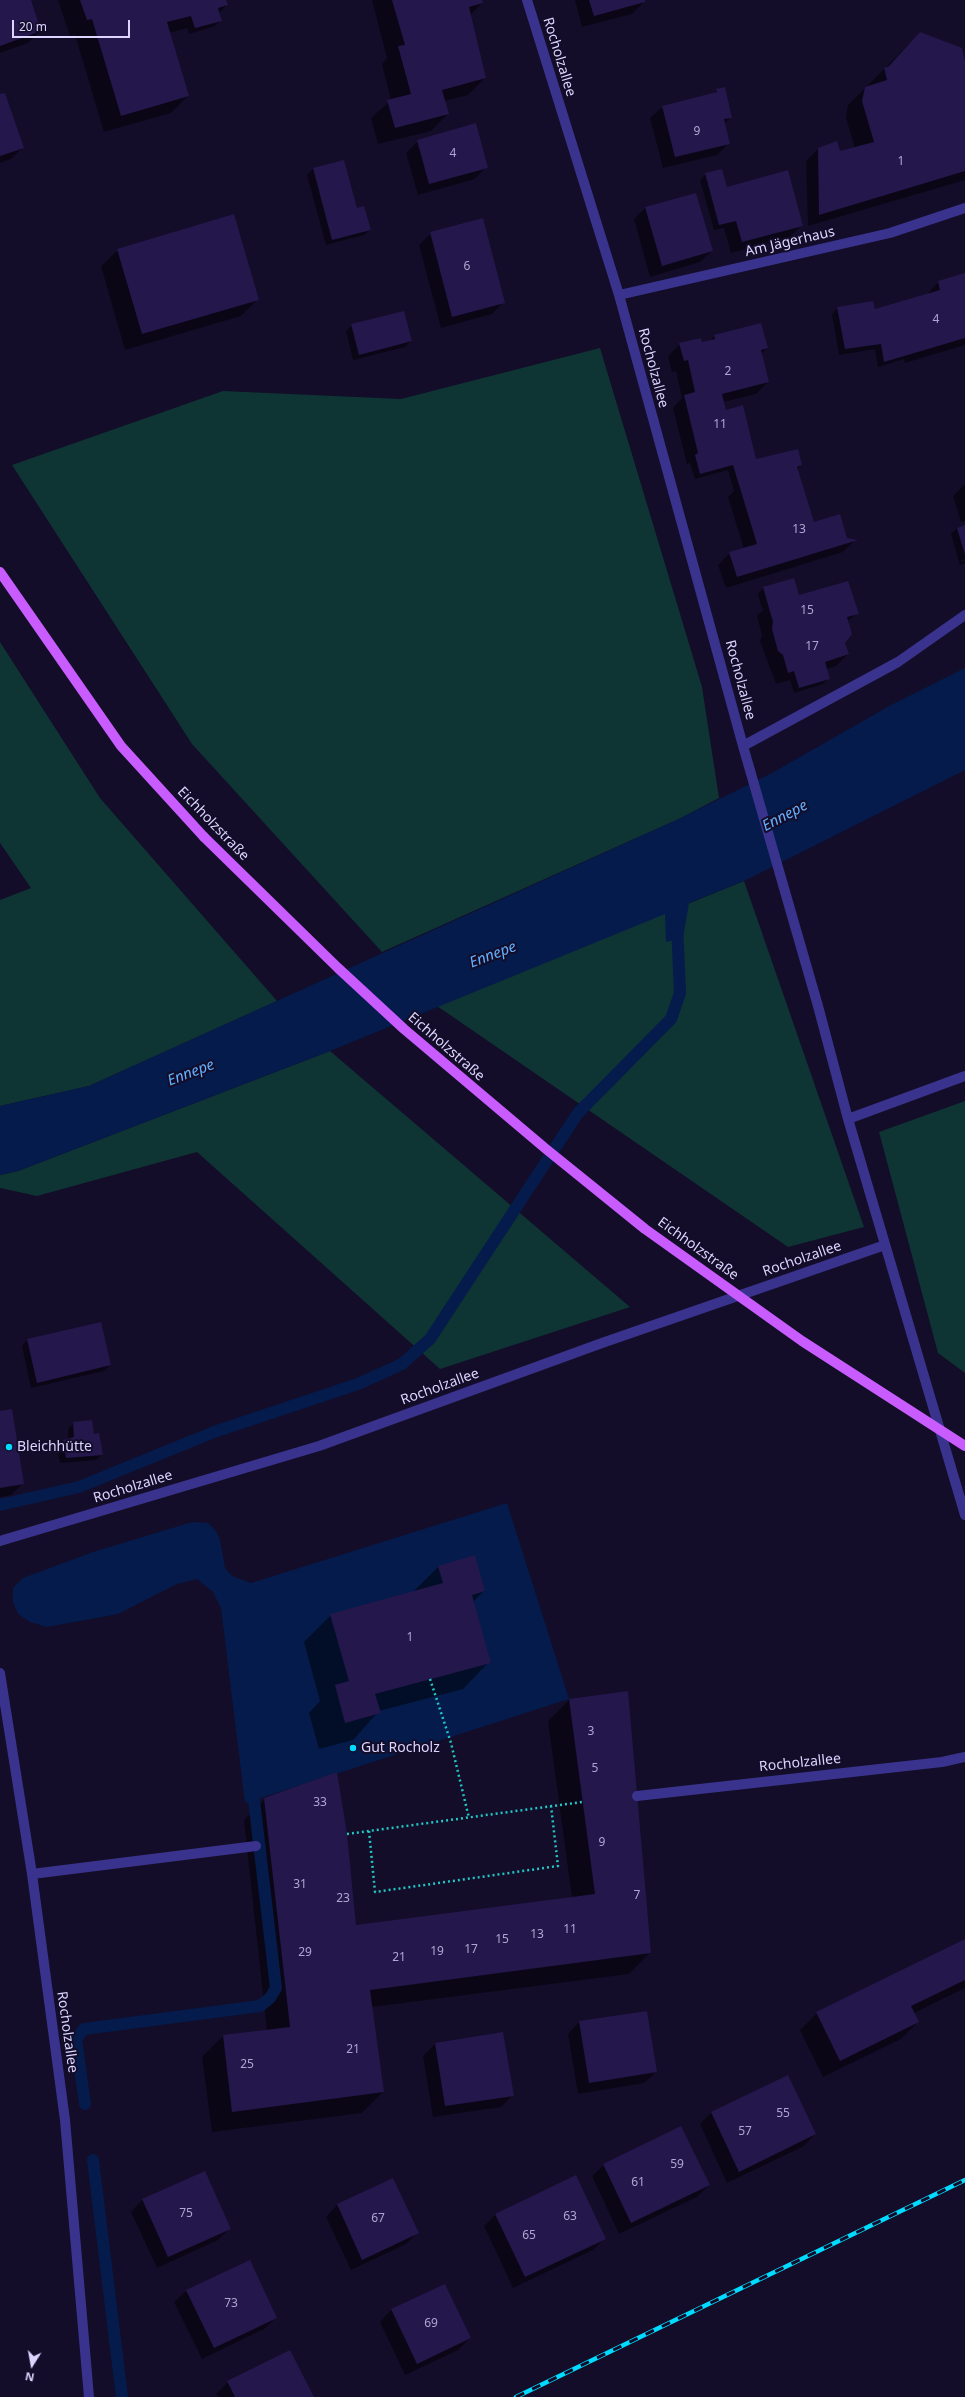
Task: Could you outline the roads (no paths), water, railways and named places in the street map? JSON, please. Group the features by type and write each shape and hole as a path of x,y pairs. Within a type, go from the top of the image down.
{"main road":[{"name":"Eichholzstraße","path":"0,572 121,746 204,837 338,968 404,1029 468,1084 620,1209 802,1341 965,1446"}],"street":[{"name":"Rocholzallee","path":"527,0 618,295 743,746 818,1006 848,1119 965,1515"},
{"name":"Am Jägerhaus","path":"618,295 890,233 965,208"},
{"name":"Rocholzallee","path":"743,746 898,662 965,615"},
{"path":"848,1119 965,1076"},
{"name":"Rocholzallee","path":"0,1541 319,1446 602,1342 885,1245"},
{"name":"Rocholzallee","path":"0,1673 32,1874 65,2120 89,2397"},
{"name":"Rocholzallee","path":"637,1796 942,1762 965,1757"},
{"path":"32,1874 256,1846"}],"water":[{"name":"Ennepe","path":"965,668 965,770 744,881 689,903 683,938 666,942 665,914 330,1051 18,1171 0,1175 0,1106 89,1086 681,818 772,773 891,705"},
{"path":"507,1503 569,1699 245,1803 221,1608 213,1592 197,1579 177,1584 118,1614 47,1627 30,1622 18,1614 13,1602 13,1588 23,1578 93,1552 192,1522 208,1523 216,1531 220,1540 225,1568 232,1576 251,1583"}],"waterway":[{"path":"0,1505 79,1487 214,1432 358,1384 402,1364 430,1339 578,1113 671,1019 680,993 677,925"},
{"path":"85,2104 76,2039 84,2029 260,2006 270,1998 276,1988 254,1800"},
{"path":"93,2160 122,2397"}],"railway":[{"path":"516,2397 965,2180"}],"place":[{"name":"Bleichhütte","path":"9,1447"},
{"name":"Gut Rocholz","path":"353,1748"}]}
